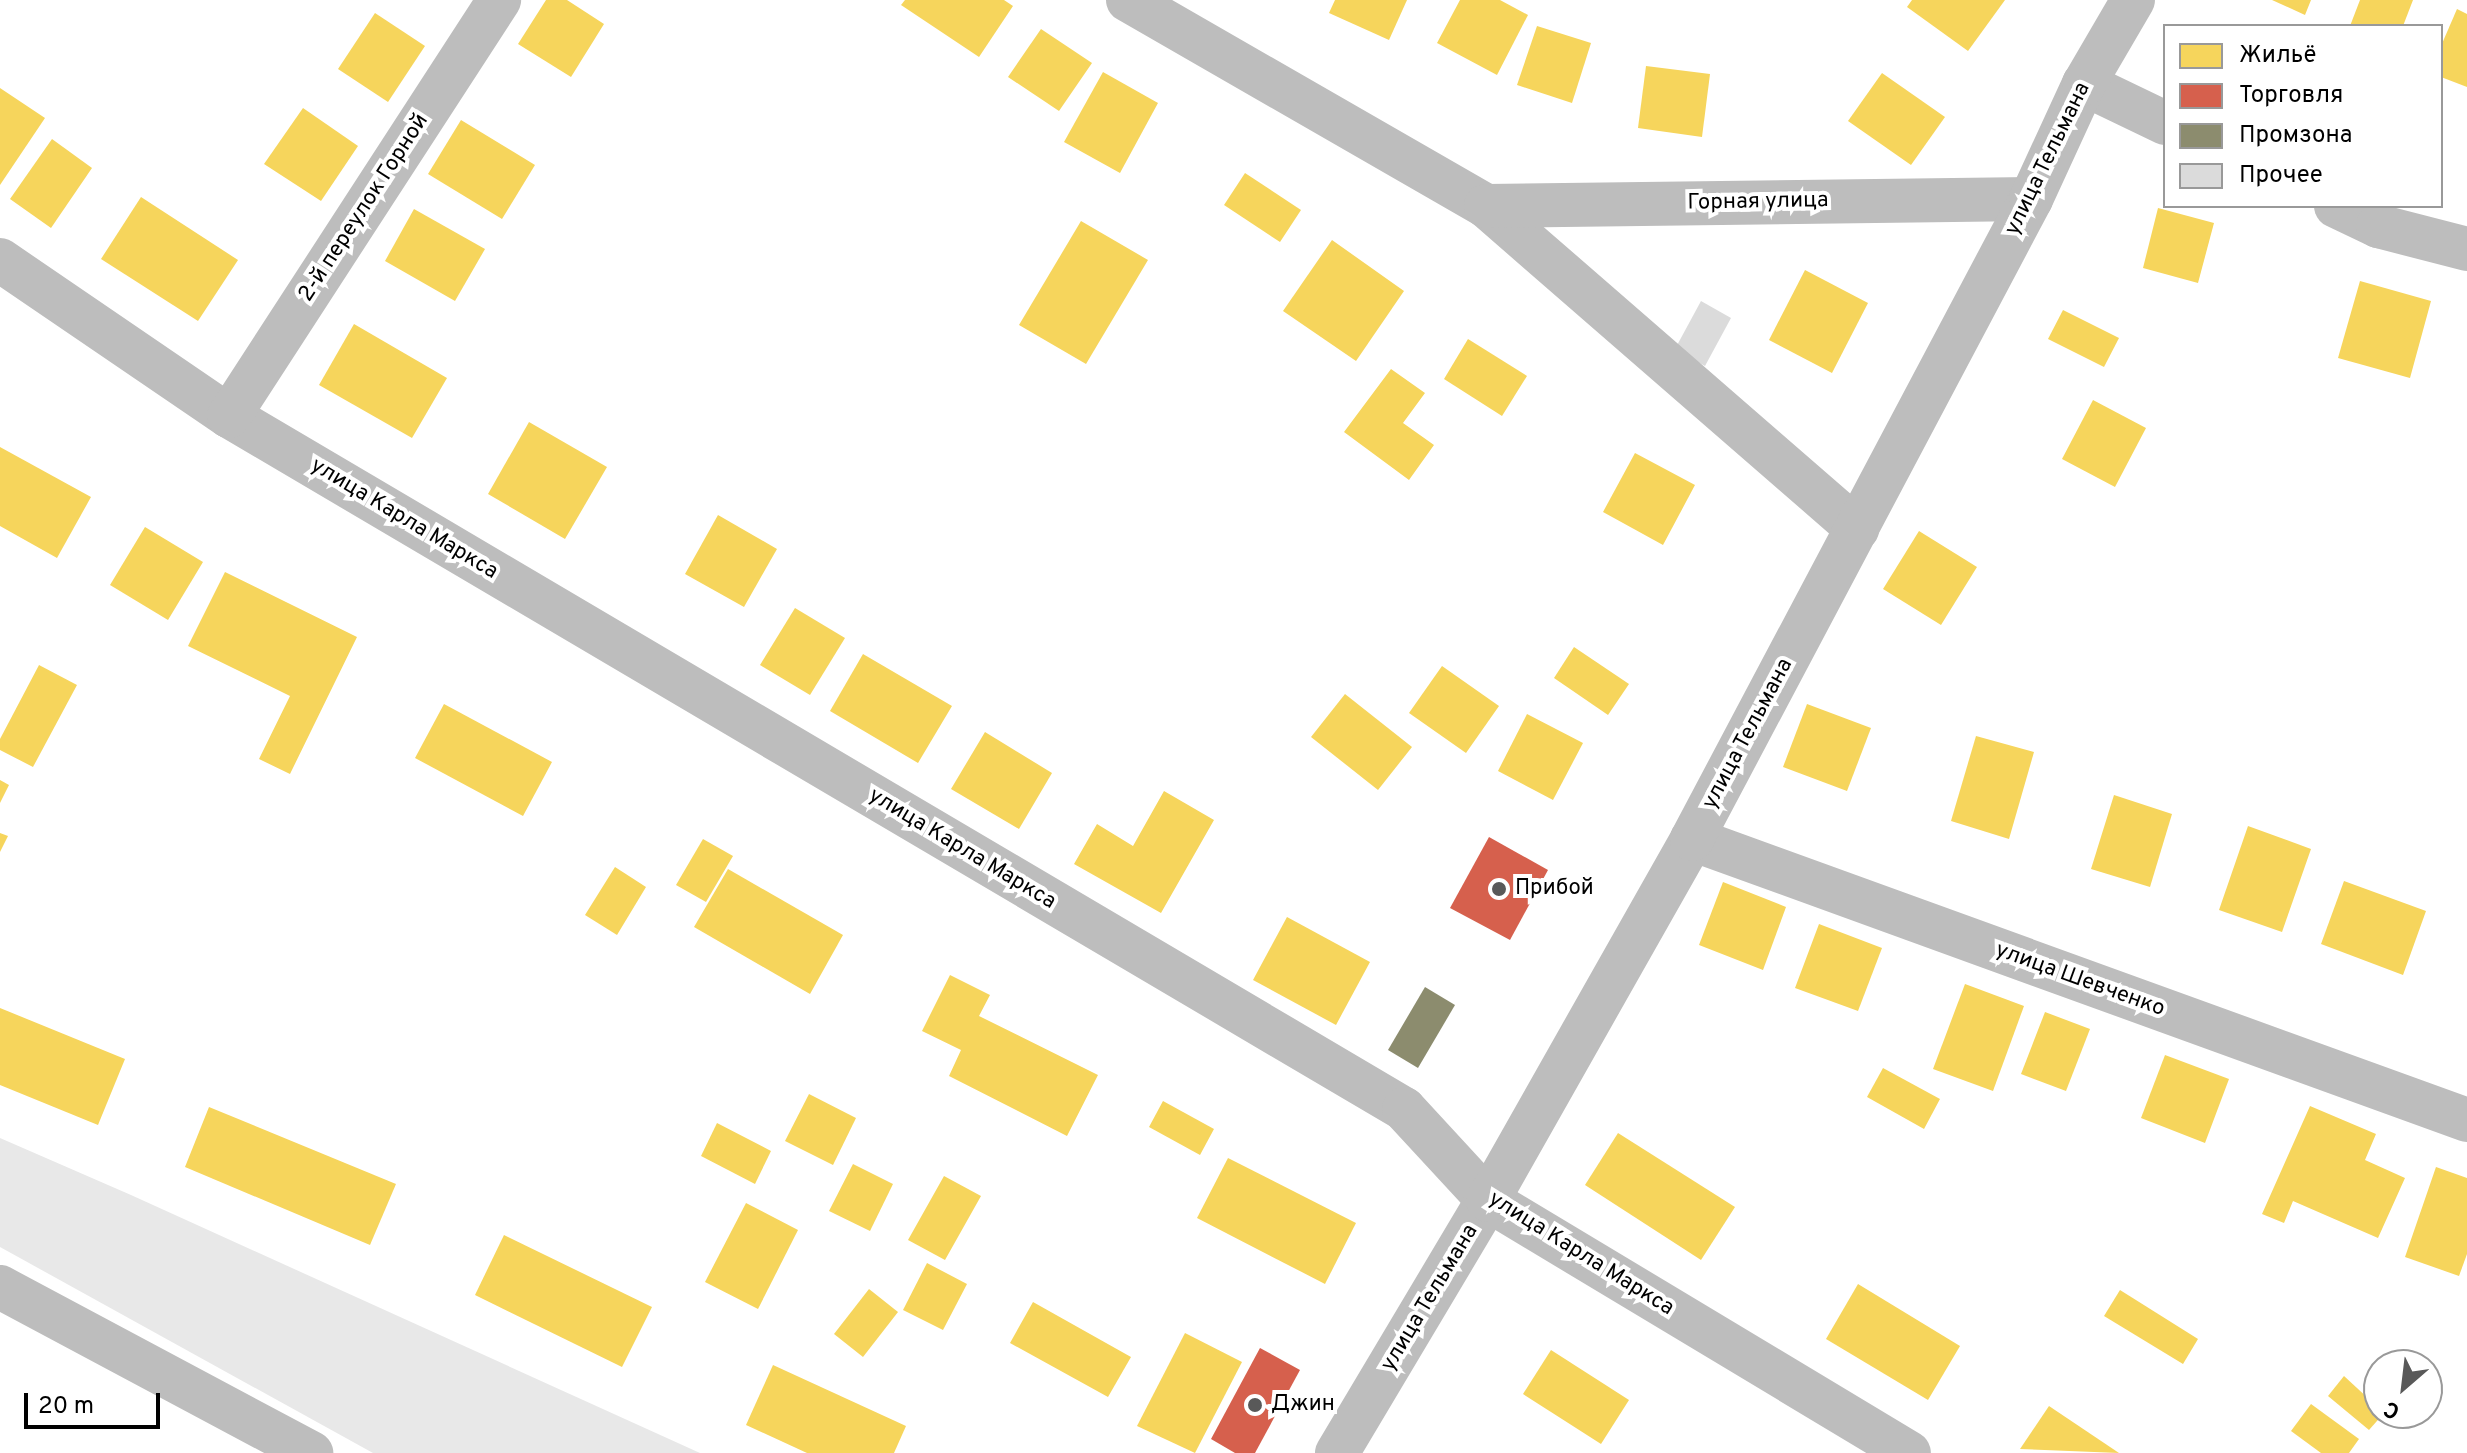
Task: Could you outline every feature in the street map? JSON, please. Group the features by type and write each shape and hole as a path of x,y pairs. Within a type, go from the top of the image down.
{"street":[{"name":"2-й переулок Горной","path":"229,416 499,0"},
{"path":"1128,0 1486,206 1857,529"},
{"name":"улица Тельмана","path":"1337,1453 1488,1200 1692,839 2031,199 2084,84 2133,0"},
{"path":"2084,84 2163,122"},
{"name":"Горная улица","path":"1486,206 2031,199"},
{"path":"2340,208 2378,226 2467,249"},
{"name":"улица Карла Маркса","path":"0,260 229,416 1404,1109 1488,1200 1909,1453"},
{"name":"улица Шевченко","path":"1692,839 2467,1120"},
{"path":"0,1287 311,1453"}],"shaded area":[{"path":"0,1138 700,1453 373,1453 0,1247"}],"building: Жильё":[{"path":"546,0 567,0 604,24 571,77 518,44"},
{"path":"905,0 1004,0 1013,6 979,57 901,5"},
{"path":"1335,0 1407,0 1389,40 1329,13"},
{"path":"1460,0 1500,0 1528,15 1497,75 1437,43"},
{"path":"1912,0 2005,0 1968,51 1907,7"},
{"path":"2272,0 2311,0 2305,15"},
{"path":"2360,0 2413,0 2404,24 2351,24"},
{"path":"2457,9 2467,14 2467,87 2443,78 2443,41"},
{"path":"375,13 425,46 388,102 338,69"},
{"path":"1537,26 1591,43 1572,103 1517,85"},
{"path":"1041,29 1092,63 1059,111 1008,77"},
{"path":"1646,66 1710,74 1702,137 1638,128"},
{"path":"1103,72 1158,103 1120,173 1064,142"},
{"path":"1882,73 1945,117 1911,165 1848,121"},
{"path":"0,88 45,118 0,185"},
{"path":"303,108 358,146 321,201 264,164"},
{"path":"461,120 535,165 502,219 428,174"},
{"path":"52,139 92,168 51,228 10,199"},
{"path":"1245,173 1301,210 1280,242 1224,205"},
{"path":"141,197 238,260 198,321 101,259"},
{"path":"2158,208 2214,223 2198,283 2143,268"},
{"path":"414,209 485,249 455,301 385,261"},
{"path":"1081,221 1148,260 1086,364 1019,325"},
{"path":"1332,240 1404,291 1356,361 1283,311"},
{"path":"1805,270 1868,303 1832,373 1769,340"},
{"path":"2360,281 2431,301 2410,378 2338,358"},
{"path":"2063,310 2119,338 2104,367 2048,339"},
{"path":"354,324 447,378 412,438 319,385"},
{"path":"1468,339 1527,376 1502,416 1444,379"},
{"path":"1391,369 1425,393 1403,423 1434,445 1409,480 1344,432"},
{"path":"2093,400 2146,428 2115,487 2062,459"},
{"path":"529,422 607,467 565,539 488,494"},
{"path":"0,447 91,497 57,558 0,526"},
{"path":"1635,453 1695,485 1663,545 1603,512"},
{"path":"718,515 777,549 744,607 685,574"},
{"path":"145,527 203,562 168,620 110,585"},
{"path":"1919,531 1977,567 1941,625 1883,589"},
{"path":"225,572 357,637 290,774 259,759 290,696 188,646"},
{"path":"795,608 845,638 810,695 760,665"},
{"path":"1574,647 1629,684 1608,715 1554,678"},
{"path":"863,654 952,706 918,763 830,711"},
{"path":"39,665 77,685 33,767 0,750 0,739"},
{"path":"1442,666 1499,706 1466,753 1409,713"},
{"path":"1345,694 1412,747 1378,790 1311,737"},
{"path":"444,704 552,762 523,816 415,758"},
{"path":"1807,704 1871,728 1847,791 1783,767"},
{"path":"1527,714 1583,743 1553,800 1498,771"},
{"path":"985,732 1052,773 1019,829 951,789"},
{"path":"1976,736 2034,752 2009,839 1951,821"},
{"path":"0,780 9,785 0,803"},
{"path":"1164,791 1214,820 1161,913 1074,864 1097,824 1133,846"},
{"path":"2114,795 2172,814 2150,887 2091,869"},
{"path":"2248,826 2311,849 2282,932 2219,910"},
{"path":"0,833 8,836 0,852"},
{"path":"703,839 733,856 706,902 676,885"},
{"path":"615,867 646,887 617,935 585,915"},
{"path":"728,869 843,935 810,994 694,927"},
{"path":"2344,881 2426,911 2403,975 2321,944"},
{"path":"1723,882 1786,907 1763,970 1699,945"},
{"path":"1287,917 1370,962 1336,1025 1253,980"},
{"path":"1819,924 1882,948 1858,1011 1795,988"},
{"path":"950,975 990,995 979,1016 1098,1075 1067,1136 949,1076 961,1050 922,1031"},
{"path":"1965,984 2024,1006 1993,1091 1933,1069"},
{"path":"0,1008 125,1059 98,1125 0,1085"},
{"path":"2045,1012 2090,1029 2066,1091 2021,1074"},
{"path":"2165,1055 2229,1079 2205,1143 2141,1118"},
{"path":"1883,1068 1940,1099 1924,1129 1867,1097"},
{"path":"809,1094 856,1118 833,1165 785,1141"},
{"path":"1163,1101 1214,1129 1200,1155 1149,1127"},
{"path":"2310,1106 2376,1134 2365,1160 2405,1178 2378,1238 2293,1201 2284,1223 2262,1214"},
{"path":"209,1107 396,1184 370,1245 185,1167"},
{"path":"717,1123 771,1151 755,1184 701,1156"},
{"path":"1618,1133 1735,1207 1701,1260 1585,1185"},
{"path":"1228,1158 1356,1223 1325,1284 1197,1218"},
{"path":"853,1164 893,1184 870,1231 829,1211"},
{"path":"2436,1167 2467,1178 2467,1254 2459,1276 2405,1257"},
{"path":"944,1176 981,1196 945,1260 908,1240"},
{"path":"746,1203 798,1230 758,1309 705,1282"},
{"path":"504,1235 652,1307 622,1367 475,1295"},
{"path":"927,1263 967,1284 943,1330 903,1310"},
{"path":"1858,1284 1960,1346 1928,1400 1826,1339"},
{"path":"869,1289 898,1312 863,1357 834,1334"},
{"path":"2120,1290 2198,1339 2183,1364 2104,1316"},
{"path":"1033,1302 1131,1357 1108,1397 1010,1343"},
{"path":"1185,1333 1242,1362 1195,1453 1137,1426"},
{"path":"1551,1350 1629,1400 1601,1444 1523,1394"},
{"path":"773,1365 906,1426 894,1453 807,1453 746,1425"},
{"path":"2344,1376 2363,1394 2363,1425 2328,1396"},
{"path":"2311,1404 2359,1439 2349,1453 2321,1453 2291,1431"},
{"path":"2049,1406 2119,1453 2020,1449"}],"building: Торговля":[{"name":"Прибой","path":"1489,837 1548,870 1510,940 1450,908"},
{"name":"Джин","path":"1260,1348 1300,1370 1255,1453 1235,1453 1211,1439"}],"building: Промзона":[{"path":"1425,987 1455,1005 1418,1068 1388,1050"}],"building: Прочее":[{"path":"1701,301 1731,318 1705,366 1675,349"}],"place":[{"name":"Прибой","path":"1499,889"},
{"name":"Джин","path":"1255,1405"}]}
